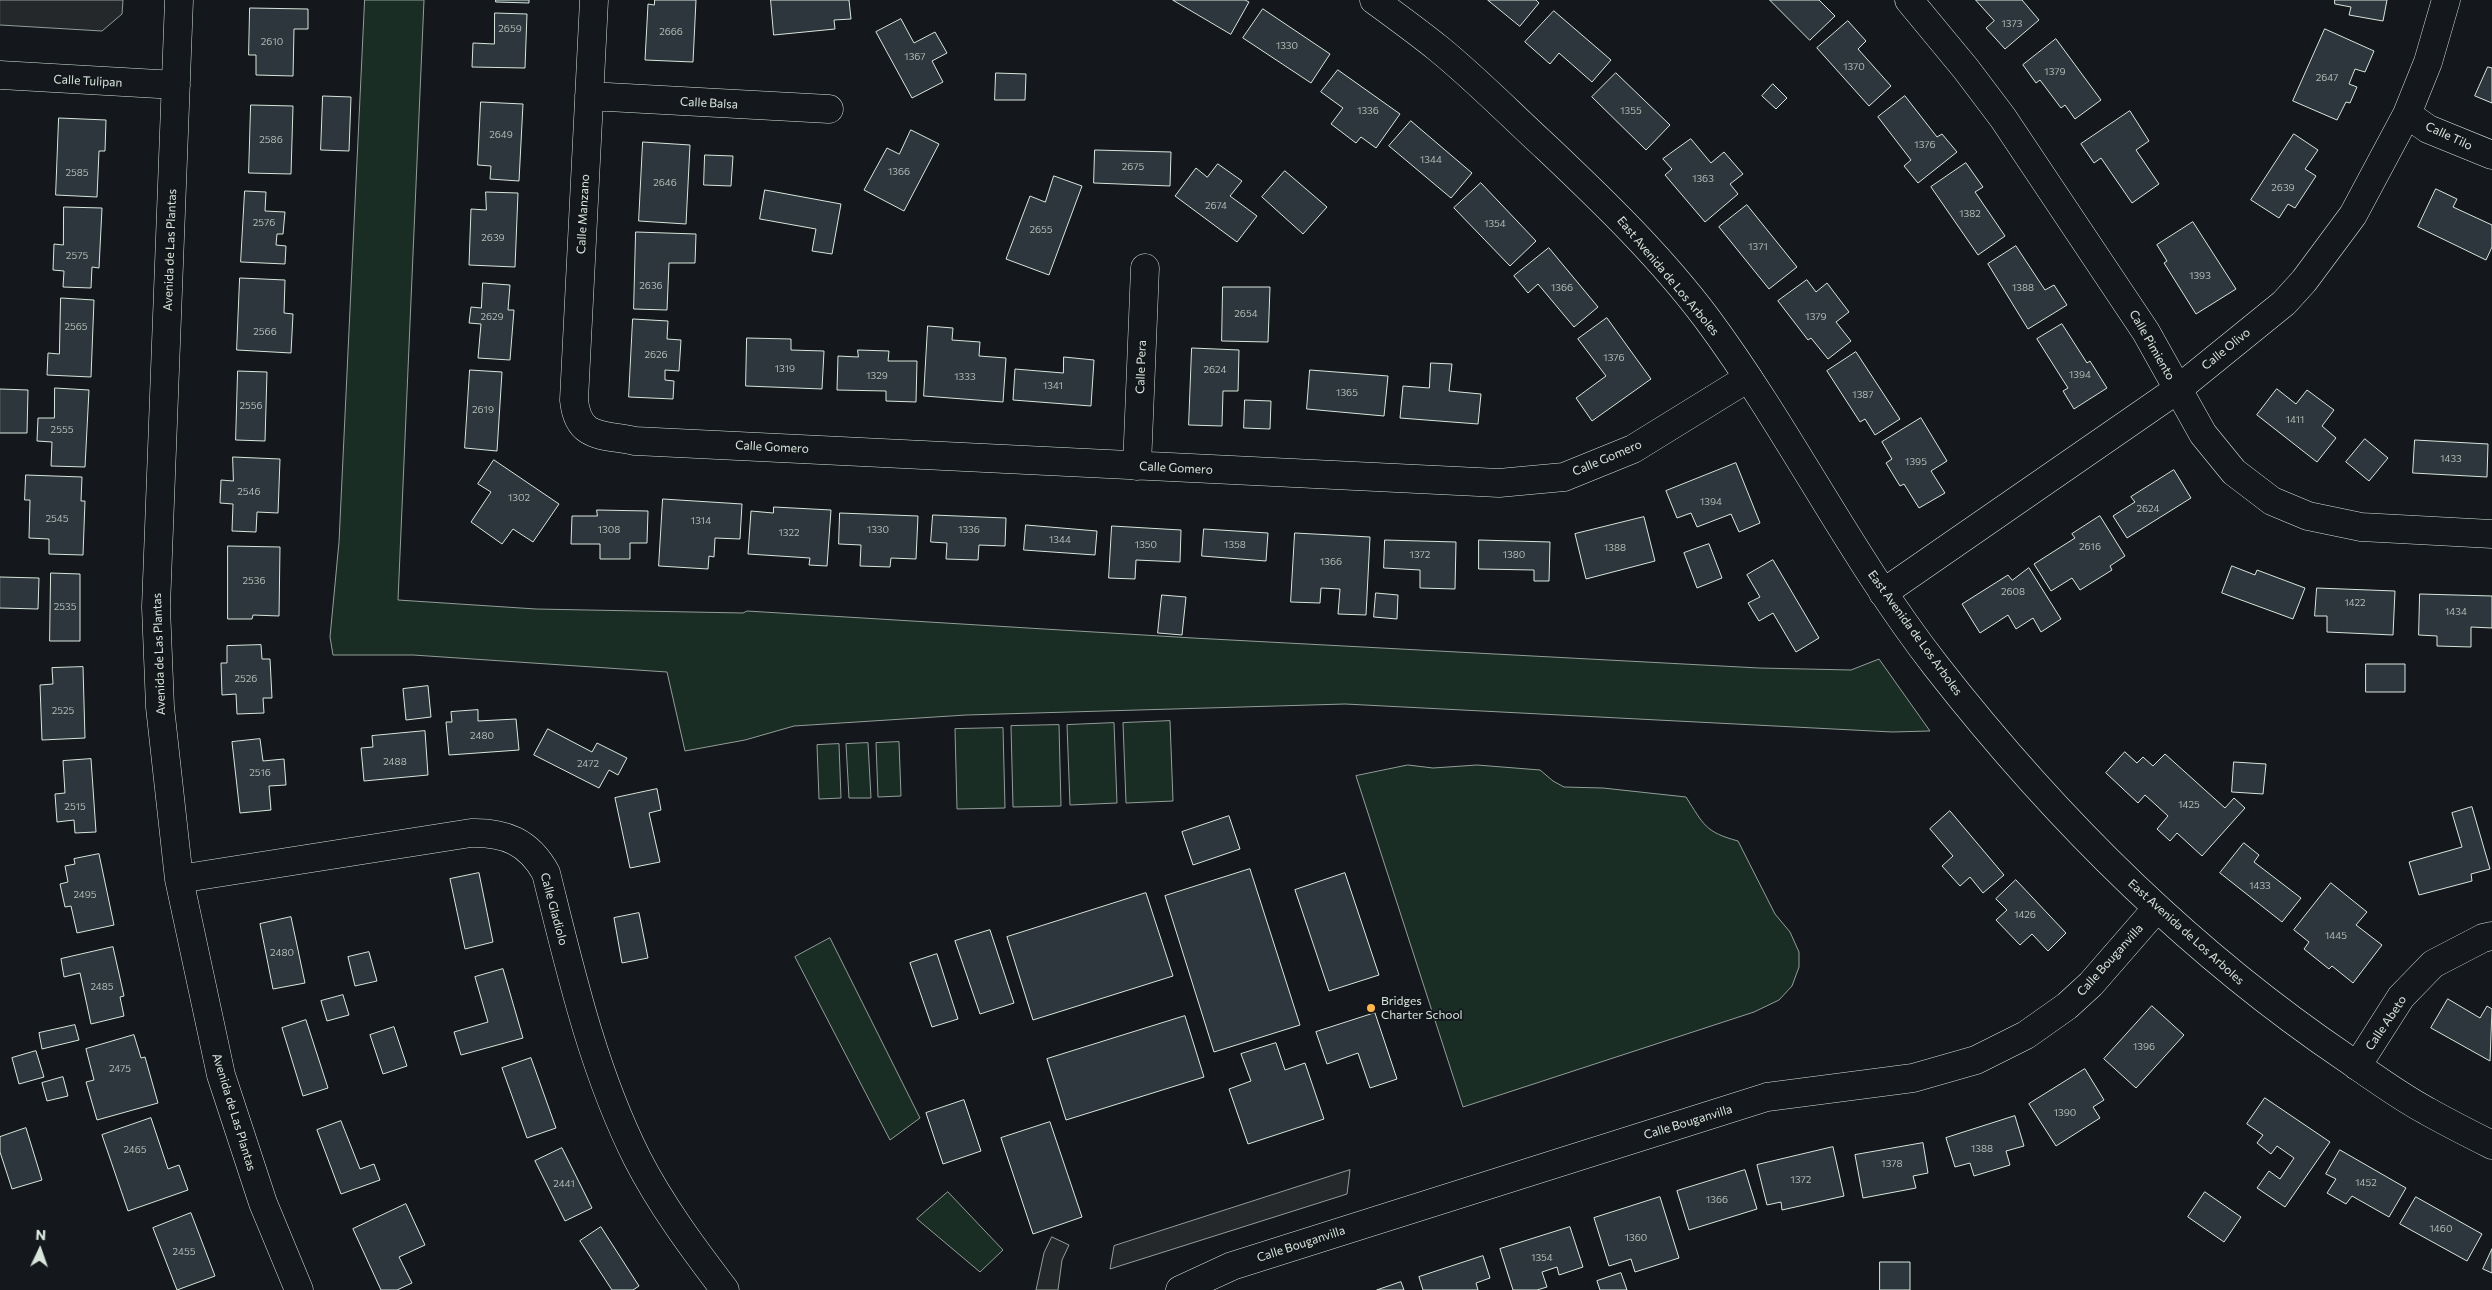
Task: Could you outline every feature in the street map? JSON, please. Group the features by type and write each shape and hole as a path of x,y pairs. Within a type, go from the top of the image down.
{"street":[{"name":"Avenida de Las Plantas","path":"179,0 156,607 160,707 180,878 221,1076 262,1203 298,1290"},
{"name":"Calle Manzano","path":"582,426 576,415 575,369 594,0"},
{"name":"East Avenida de Los Arboles","path":"1374,0 1440,50 1635,234 1706,317 1748,378 1883,593 1934,664 2018,765 2089,843 2157,908 2255,993 2358,1066 2425,1110 2492,1145"},
{"name":"Calle Pimiento","path":"1909,0 2004,118 2146,332 2203,434 2234,472 2272,501 2308,516 2361,527 2492,534"},
{"name":"Calle Olivo","path":"1883,593 2178,389 2284,303 2304,282 2353,215 2407,114 2428,62 2446,0"},
{"name":"Calle Tulipan","path":"0,75 176,85"},
{"name":"Calle Balsa","path":"589,96 829,109"},
{"name":"Calle Tilo","path":"2407,114 2428,129 2492,155"},
{"name":"Calle Pera","path":"1137,466 1145,268"},
{"name":"Calle Gomero","path":"582,426 590,432 635,441 1499,483 1564,477 1633,449 1748,378"},
{"name":"Calle Gladiolo","path":"180,878 470,833 489,833 524,846 537,857 546,873 575,987 597,1060 637,1157 690,1243 725,1290"},
{"name":"Calle Bouganvilla","path":"1180,1290 1232,1266 1767,1097 1914,1078 1976,1060 2026,1035 2067,1006 2091,984 2157,908"},
{"name":"Calle Abeto","path":"2358,1066 2401,997 2433,964 2483,938 2492,936"}],"green space":[{"path":"365,0 424,0 398,600 536,609 743,613 747,611 1193,638 1759,668 1851,670 1879,659 1930,731 1892,732 1345,704 966,715 794,726 745,740 685,751 667,672 413,655 333,655 330,637 339,542"},
{"path":"1170,721 1173,801 1126,803 1123,723"},
{"path":"1114,723 1117,803 1070,805 1067,725"},
{"path":"1059,725 1061,806 1013,807 1011,726"},
{"path":"1003,728 1005,808 957,809 955,729"},
{"path":"899,742 901,796 878,797 876,743"},
{"path":"868,743 871,798 849,798 846,744"},
{"path":"839,744 841,798 819,799 817,745"},
{"path":"1408,765 1433,768 1477,765 1540,770 1564,787 1603,788 1686,797 1706,826 1718,834 1738,841 1775,914 1790,932 1799,952 1799,967 1792,986 1779,1000 1754,1012 1463,1107 1356,776"},
{"path":"830,938 920,1118 890,1140 795,957"},
{"path":"948,1192 1003,1250 980,1272 917,1219"}],"shaded area":[{"path":"0,0 123,0 122,14 102,31 0,25"},
{"path":"1350,1170 1347,1194 1110,1269 1114,1246"},
{"path":"1052,1237 1069,1245 1062,1260 1058,1290 1036,1290 1044,1253"}],"building":[{"path":"496,0 529,0 529,3 496,2"},
{"path":"655,0 696,0 693,62 645,60 648,4 654,5"},
{"path":"771,0 849,0 851,19 834,20 835,29 774,35"},
{"path":"1173,0 1245,0 1249,2 1231,34"},
{"path":"1488,0 1536,0 1539,3 1520,26"},
{"path":"1770,0 1819,0 1835,16 1810,40"},
{"path":"1976,0 2022,0 2039,20 2005,49 1986,28 1994,21"},
{"path":"2335,0 2387,0 2383,21 2349,15 2351,7 2335,4"},
{"path":"250,8 308,9 308,29 294,29 293,76 256,75 256,55 249,55"},
{"path":"1263,9 1330,54 1311,83 1243,38"},
{"path":"1554,11 1611,60 1592,82 1559,53 1550,64 1525,42"},
{"path":"495,13 527,14 525,68 472,67 473,43 494,44"},
{"path":"901,19 914,43 935,32 947,53 932,61 943,82 912,98 876,32"},
{"path":"1848,21 1866,41 1858,49 1891,86 1869,106 1817,48"},
{"path":"2325,29 2374,51 2365,72 2355,69 2349,84 2357,87 2350,103 2346,102 2337,120 2293,101"},
{"path":"2056,39 2101,100 2075,119 2065,105 2061,108 2040,80 2036,83 2023,65"},
{"path":"2488,67 2492,68 2492,103 2475,96"},
{"path":"1338,70 1400,114 1376,148 1361,137 1356,143 1331,124 1343,108 1321,92"},
{"path":"996,73 1026,74 1025,100 995,100"},
{"path":"1616,73 1670,125 1646,150 1592,97"},
{"path":"1773,84 1787,98 1776,109 1762,96"},
{"path":"323,96 351,97 349,151 321,150"},
{"path":"1905,96 1937,137 1942,134 1957,152 1918,183 1904,166 1911,160 1878,117"},
{"path":"481,102 523,104 519,181 490,179 491,166 478,165"},
{"path":"251,105 293,106 291,174 249,173"},
{"path":"2130,111 2149,141 2136,150 2159,184 2132,203 2101,158 2094,163 2081,144"},
{"path":"59,118 106,120 105,151 99,151 97,197 56,195"},
{"path":"1411,121 1472,173 1451,198 1389,146"},
{"path":"911,130 939,144 904,211 864,190 887,148 899,154"},
{"path":"2294,134 2318,150 2305,169 2316,176 2295,208 2288,204 2279,218 2251,200"},
{"path":"1691,139 1711,163 1724,152 1743,174 1730,184 1738,194 1705,222 1665,175 1672,169 1663,159"},
{"path":"643,142 690,145 686,224 639,221"},
{"path":"1095,150 1171,152 1170,186 1094,183"},
{"path":"705,155 733,156 731,186 704,185"},
{"path":"1966,163 1983,187 1975,192 2005,236 1978,255 1931,187"},
{"path":"1218,164 1242,181 1230,196 1257,216 1237,242 1175,196 1196,168 1207,177"},
{"path":"1285,171 1327,207 1303,234 1262,197"},
{"path":"1054,176 1082,186 1049,275 1006,259 1030,196 1045,202"},
{"path":"1481,183 1536,241 1510,266 1454,208"},
{"path":"2436,189 2457,199 2453,207 2492,225 2492,247 2486,260 2418,227"},
{"path":"765,190 841,204 832,254 812,251 816,229 760,219"},
{"path":"245,191 266,192 265,211 285,212 283,234 277,234 276,245 286,246 285,264 241,262"},
{"path":"486,192 518,193 515,267 469,265 471,209 486,210"},
{"path":"1747,205 1797,267 1769,289 1719,227"},
{"path":"64,207 102,208 99,268 92,267 91,288 63,287 64,271 53,270 54,244 63,245"},
{"path":"2193,222 2236,289 2196,314 2164,263 2167,261 2157,245"},
{"path":"636,232 696,234 695,263 669,263 667,310 634,309"},
{"path":"2016,246 2045,290 2054,285 2067,305 2028,329 1988,264"},
{"path":"1549,248 1598,307 1574,327 1538,284 1528,293 1514,276"},
{"path":"240,278 285,280 284,313 293,314 291,353 237,350"},
{"path":"1807,280 1816,292 1827,283 1849,312 1836,322 1851,341 1828,359 1811,338 1808,340 1778,301"},
{"path":"483,283 510,285 508,310 514,310 510,360 478,358 481,324 469,323 471,307 481,308"},
{"path":"1223,287 1270,287 1268,342 1222,341"},
{"path":"61,298 94,300 91,377 47,375 48,353 59,354"},
{"path":"1607,318 1651,379 1592,421 1576,398 1606,376 1578,339"},
{"path":"633,319 668,321 667,339 681,340 679,371 665,370 665,380 674,381 673,399 629,397"},
{"path":"2062,324 2087,363 2090,361 2107,388 2074,409 2063,391 2068,388 2037,339"},
{"path":"928,326 953,328 952,340 980,342 979,356 1006,358 1003,402 924,396"},
{"path":"747,338 791,339 791,350 824,351 822,389 746,386"},
{"path":"1192,348 1239,350 1238,391 1223,391 1222,426 1189,425"},
{"path":"858,350 889,351 888,361 917,361 916,402 886,401 886,391 837,390 838,356 858,357"},
{"path":"1856,352 1900,419 1875,435 1865,419 1860,422 1827,371"},
{"path":"1064,357 1094,360 1091,406 1013,400 1015,369 1063,373"},
{"path":"1431,363 1452,364 1449,391 1481,394 1478,424 1400,418 1403,386 1429,388"},
{"path":"470,370 502,372 497,451 465,448"},
{"path":"1310,370 1388,376 1384,416 1307,409"},
{"path":"238,371 267,372 265,441 236,440"},
{"path":"55,388 89,390 85,467 51,466 52,442 37,441 38,418 54,418"},
{"path":"0,389 28,390 27,433 0,433"},
{"path":"2277,389 2296,404 2307,390 2334,410 2322,426 2336,438 2317,462 2257,415"},
{"path":"1245,400 1271,401 1270,429 1244,428"},
{"path":"1921,418 1947,461 1931,471 1945,493 1919,508 1904,484 1900,486 1886,463 1892,459 1882,442"},
{"path":"2365,439 2388,458 2369,481 2346,462"},
{"path":"2415,440 2488,444 2487,477 2413,473"},
{"path":"233,457 280,459 278,513 257,512 256,532 232,531 233,504 220,503 221,480 233,481"},
{"path":"494,460 559,504 533,542 513,529 502,544 471,522 491,492 478,484"},
{"path":"1736,463 1760,523 1739,532 1731,514 1697,527 1691,513 1677,518 1666,491"},
{"path":"2174,470 2191,498 2127,538 2113,516 2135,502 2131,497"},
{"path":"26,475 82,477 81,501 85,501 83,555 49,554 49,539 29,538 30,500 25,500"},
{"path":"663,499 742,504 740,539 715,538 714,557 709,556 708,569 659,566"},
{"path":"774,507 831,510 827,566 809,565 810,558 748,554 751,511 773,513"},
{"path":"597,510 648,511 647,543 630,543 630,559 600,559 600,544 571,544 572,516 597,516"},
{"path":"840,513 918,516 916,559 891,558 890,567 860,566 861,545 839,544"},
{"path":"933,515 1006,518 1005,546 979,545 978,560 946,559 947,543 931,542"},
{"path":"2100,516 2125,556 2110,566 2112,570 2080,590 2072,578 2051,591 2034,564 2075,538 2072,534"},
{"path":"1644,517 1655,561 1586,579 1575,534"},
{"path":"1026,525 1097,531 1095,555 1024,550"},
{"path":"1112,526 1181,530 1180,562 1136,560 1135,579 1109,578"},
{"path":"1204,529 1268,533 1266,561 1202,556"},
{"path":"1295,533 1370,537 1366,615 1338,614 1340,589 1321,588 1320,603 1291,602"},
{"path":"1385,540 1456,542 1455,589 1420,588 1420,570 1384,568"},
{"path":"1479,540 1550,542 1549,581 1534,581 1534,570 1479,569"},
{"path":"1709,544 1722,578 1697,588 1684,553"},
{"path":"228,546 280,547 279,616 253,615 252,619 228,619"},
{"path":"1773,560 1819,638 1796,652 1773,613 1759,621 1748,603 1760,597 1747,575"},
{"path":"2232,566 2255,575 2257,570 2305,588 2293,619 2222,593"},
{"path":"2029,568 2061,619 2041,632 2033,618 2016,629 2008,615 1980,633 1962,604 2008,575 2012,580"},
{"path":"51,573 80,574 80,641 50,641"},
{"path":"0,577 39,578 38,609 0,608"},
{"path":"2317,588 2395,591 2393,635 2327,632 2327,616 2315,616"},
{"path":"1376,593 1398,595 1397,619 1374,617"},
{"path":"2420,594 2492,596 2492,628 2471,627 2471,647 2437,646 2437,636 2419,635"},
{"path":"1162,595 1186,597 1182,635 1158,633"},
{"path":"261,645 262,659 270,659 272,698 263,698 264,713 237,714 236,694 222,695 221,663 227,663 227,646"},
{"path":"2366,664 2405,664 2405,692 2366,692"},
{"path":"83,667 85,738 42,740 40,685 53,684 52,668"},
{"path":"428,686 431,717 406,720 403,689"},
{"path":"478,710 478,721 516,719 519,750 449,755 446,722 452,722 451,712"},
{"path":"548,729 592,752 597,743 627,758 618,775 609,770 599,788 534,755"},
{"path":"425,731 428,775 364,781 361,748 373,747 372,736"},
{"path":"260,739 263,761 284,759 286,785 269,786 271,810 240,813 232,742"},
{"path":"2125,752 2137,763 2143,757 2153,766 2165,754 2225,808 2234,798 2245,808 2202,856 2177,833 2170,841 2157,829 2168,816 2145,795 2138,803 2106,773"},
{"path":"91,759 96,832 75,833 74,820 57,822 55,794 65,793 63,761"},
{"path":"2234,762 2266,764 2263,794 2232,792"},
{"path":"657,789 661,810 649,813 660,862 630,868 615,798"},
{"path":"2472,807 2490,869 2471,874 2472,881 2419,895 2409,862 2462,847 2452,813"},
{"path":"1950,811 2004,875 1983,893 1970,877 1960,886 1942,866 1953,856 1930,829"},
{"path":"1229,816 1240,849 1193,865 1182,832"},
{"path":"2244,843 2259,855 2254,862 2301,898 2282,922 2220,873"},
{"path":"99,854 114,925 77,933 71,906 65,907 60,884 68,882 65,866 75,864 74,859"},
{"path":"1250,869 1300,1025 1214,1052 1165,896"},
{"path":"479,873 493,942 465,949 450,879"},
{"path":"1345,873 1379,975 1329,991 1295,890"},
{"path":"2016,880 2066,933 2048,951 2032,934 2020,945 1996,920 2007,910 1996,899"},
{"path":"2331,883 2367,912 2356,925 2382,945 2353,983 2332,966 2329,969 2304,949 2309,942 2294,930"},
{"path":"1146,893 1173,976 1033,1020 1007,937"},
{"path":"639,913 648,958 622,963 614,918"},
{"path":"291,917 305,983 273,989 260,924"},
{"path":"990,930 1014,1003 980,1014 955,941"},
{"path":"113,947 124,996 120,997 124,1016 91,1024 80,973 64,977 61,959"},
{"path":"369,952 377,981 355,986 348,957"},
{"path":"937,954 958,1019 932,1027 910,963"},
{"path":"503,969 523,1038 461,1055 454,1032 488,1022 475,977"},
{"path":"343,995 349,1015 327,1021 321,1001"},
{"path":"2448,999 2480,1018 2487,1006 2492,1009 2490,1061 2431,1028"},
{"path":"2152,1006 2184,1035 2136,1088 2104,1059"},
{"path":"1375,1013 1397,1079 1370,1088 1358,1053 1327,1064 1316,1032"},
{"path":"1185,1016 1204,1077 1066,1120 1047,1059"},
{"path":"306,1020 328,1088 303,1096 282,1028"},
{"path":"75,1025 79,1040 42,1049 39,1033"},
{"path":"394,1027 407,1066 383,1074 370,1035"},
{"path":"134,1035 141,1058 145,1057 158,1103 97,1120 86,1082 94,1080 86,1049"},
{"path":"1276,1043 1285,1070 1305,1063 1324,1119 1248,1144 1229,1089 1251,1081 1241,1054"},
{"path":"36,1051 44,1077 19,1084 12,1058"},
{"path":"531,1058 556,1128 527,1138 502,1068"},
{"path":"2085,1069 2104,1100 2093,1107 2100,1118 2056,1146 2029,1104"},
{"path":"63,1077 68,1096 47,1101 42,1083"},
{"path":"2265,1098 2330,1142 2285,1207 2257,1188 2269,1171 2280,1179 2294,1158 2277,1146 2271,1154 2257,1143 2263,1135 2247,1124"},
{"path":"964,1100 981,1151 943,1164 926,1113"},
{"path":"2015,1116 2024,1146 2006,1151 2010,1165 1974,1176 1970,1163 1955,1167 1946,1138"},
{"path":"151,1118 168,1169 179,1165 188,1190 128,1211 102,1135"},
{"path":"341,1121 360,1169 374,1164 380,1180 341,1194 317,1130"},
{"path":"1050,1122 1082,1217 1033,1234 1001,1138"},
{"path":"26,1128 42,1180 12,1189 0,1152 0,1137"},
{"path":"1923,1143 1928,1173 1913,1176 1916,1188 1863,1198 1855,1155"},
{"path":"1833,1147 1844,1196 1782,1210 1781,1202 1767,1205 1757,1165"},
{"path":"562,1148 592,1208 565,1221 535,1161"},
{"path":"2340,1150 2406,1188 2389,1217 2352,1196 2346,1204 2327,1193 2336,1179 2326,1174"},
{"path":"1745,1170 1757,1209 1689,1230 1677,1191"},
{"path":"2205,1192 2241,1217 2224,1242 2188,1217"},
{"path":"1660,1197 1679,1258 1635,1272 1631,1259 1609,1266 1594,1218"},
{"path":"2416,1197 2482,1234 2467,1261 2400,1224"},
{"path":"406,1204 425,1245 399,1257 412,1283 397,1290 381,1290 353,1229"},
{"path":"191,1213 215,1276 177,1290 153,1228"},
{"path":"601,1227 639,1286 633,1290 612,1290 580,1241"},
{"path":"1570,1227 1583,1267 1559,1275 1557,1267 1542,1272 1547,1287 1537,1290 1513,1290 1500,1249"},
{"path":"2492,1249 2492,1273 2483,1269"},
{"path":"1483,1256 1490,1278 1476,1283 1478,1290 1423,1290 1419,1277"},
{"path":"1880,1262 1910,1262 1910,1290 1880,1290"},
{"path":"1621,1273 1627,1290 1600,1290 1597,1281"},
{"path":"1401,1282 1404,1290 1377,1290"}],"place":[{"name":"Bridges Charter School","path":"1371,1008"}]}
